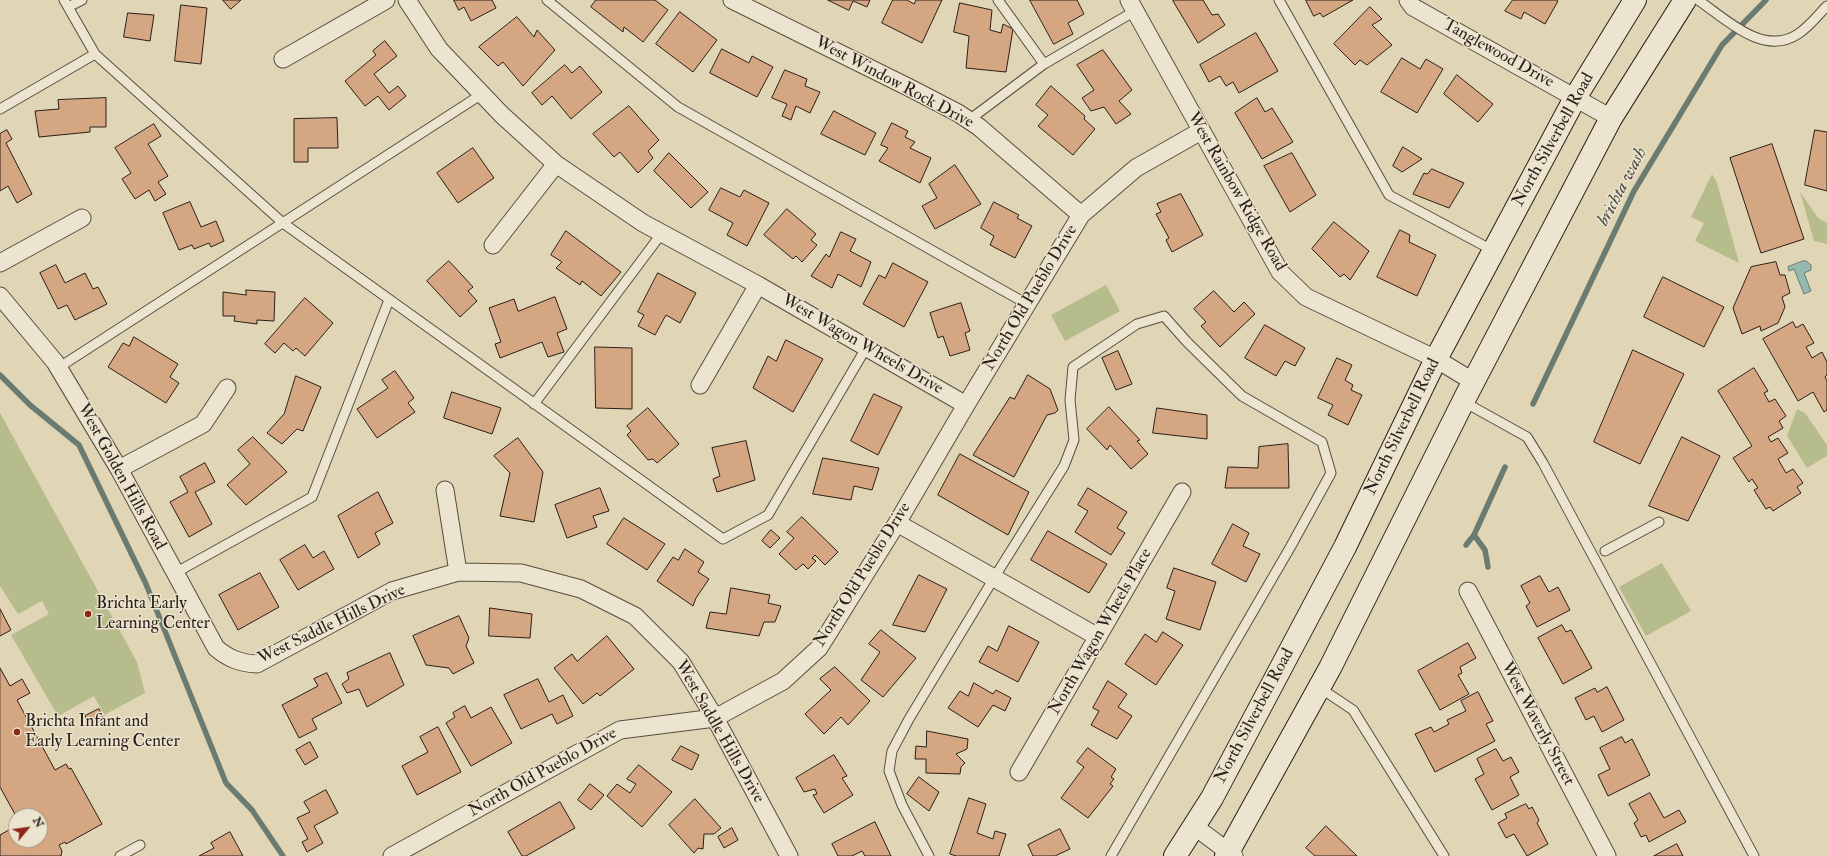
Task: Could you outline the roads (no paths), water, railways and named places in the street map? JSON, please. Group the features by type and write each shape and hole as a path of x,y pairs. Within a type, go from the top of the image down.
{"main road":[{"name":"North Silverbell Road","path":"1174,856 1212,798 1341,554 1436,359 1575,98 1635,0"},
{"path":"1230,854 1320,688 1474,382 1611,118 1685,0"}],"street":[{"path":"284,59 386,0"},
{"name":"West Wagon Wheels Drive","path":"407,0 440,49 502,115 556,164 643,223 758,285 966,405"},
{"name":"West Window Rock Drive","path":"732,0 910,88 969,120 1081,215"},
{"name":"Tanglewood Drive","path":"1408,0 1413,7 1611,118"},
{"name":"West Rainbow Ridge Road","path":"1132,5 1280,272 1306,297 1436,359 1474,382"},
{"name":"North Old Pueblo Drive","path":"392,856 620,730 715,718 783,681 819,648 897,523 966,405 1081,215 1136,168 1202,131"},
{"path":"493,245 556,164"},
{"path":"0,263 82,218"},
{"path":"700,385 758,285"},
{"name":"West Golden Hills Road","path":"0,296 55,362 119,469 216,648 225,656 236,661"},
{"path":"119,469 203,424 227,388"},
{"path":"445,490 458,572"},
{"name":"North Wagon Wheels Place","path":"1019,772 1182,492"},
{"path":"897,523 1098,637"},
{"name":"West Saddle Hills Drive","path":"236,661 257,664 392,591 458,572 521,573 581,589 635,616 681,662 715,718 789,856"},
{"name":"West Waverly Street","path":"1468,591 1607,856"},
{"path":"1194,826 1230,854"}],"lane":[{"path":"82,0 66,3 95,54 283,223 723,539 768,515 866,348"},
{"path":"547,0 678,107 1027,304"},
{"path":"998,0 1044,64"},
{"path":"1279,0 1389,195 1494,251"},
{"path":"1698,0 1756,39 1776,42 1798,34 1827,6"},
{"path":"969,120 1044,64 1132,5"},
{"path":"0,109 95,54"},
{"path":"58,368 482,94"},
{"path":"534,404 662,233"},
{"path":"175,573 312,497 389,300"},
{"path":"929,856 902,805 889,771 892,751 909,719 994,578 1064,466 1074,440 1070,400 1072,367 1137,324 1164,316 1187,342 1242,396 1322,442 1331,473 1291,546 1110,856"},
{"path":"1464,402 1527,437 1543,462 1754,856"},
{"path":"1605,551 1659,522"},
{"path":"1320,688 1353,710 1444,856"},
{"path":"120,856 140,844"}],"water":[{"path":"1806,261 1811,265 1811,270 1804,273 1811,291 1804,294 1794,269 1789,271 1788,267"}],"waterway":[{"name":"brichta wash","path":"1533,404 1634,191 1722,45 1766,0"},
{"path":"0,375 30,405 79,445 146,584 226,783 252,810 283,856"},
{"name":"brichta wash","path":"1466,545 1474,535 1505,467"},
{"path":"1474,535 1485,550 1488,567"}],"place":[{"name":"Brichta Early Learning Center","path":"88,614"},
{"name":"Brichta Infant and Early Learning Center","path":"17,732"}]}
